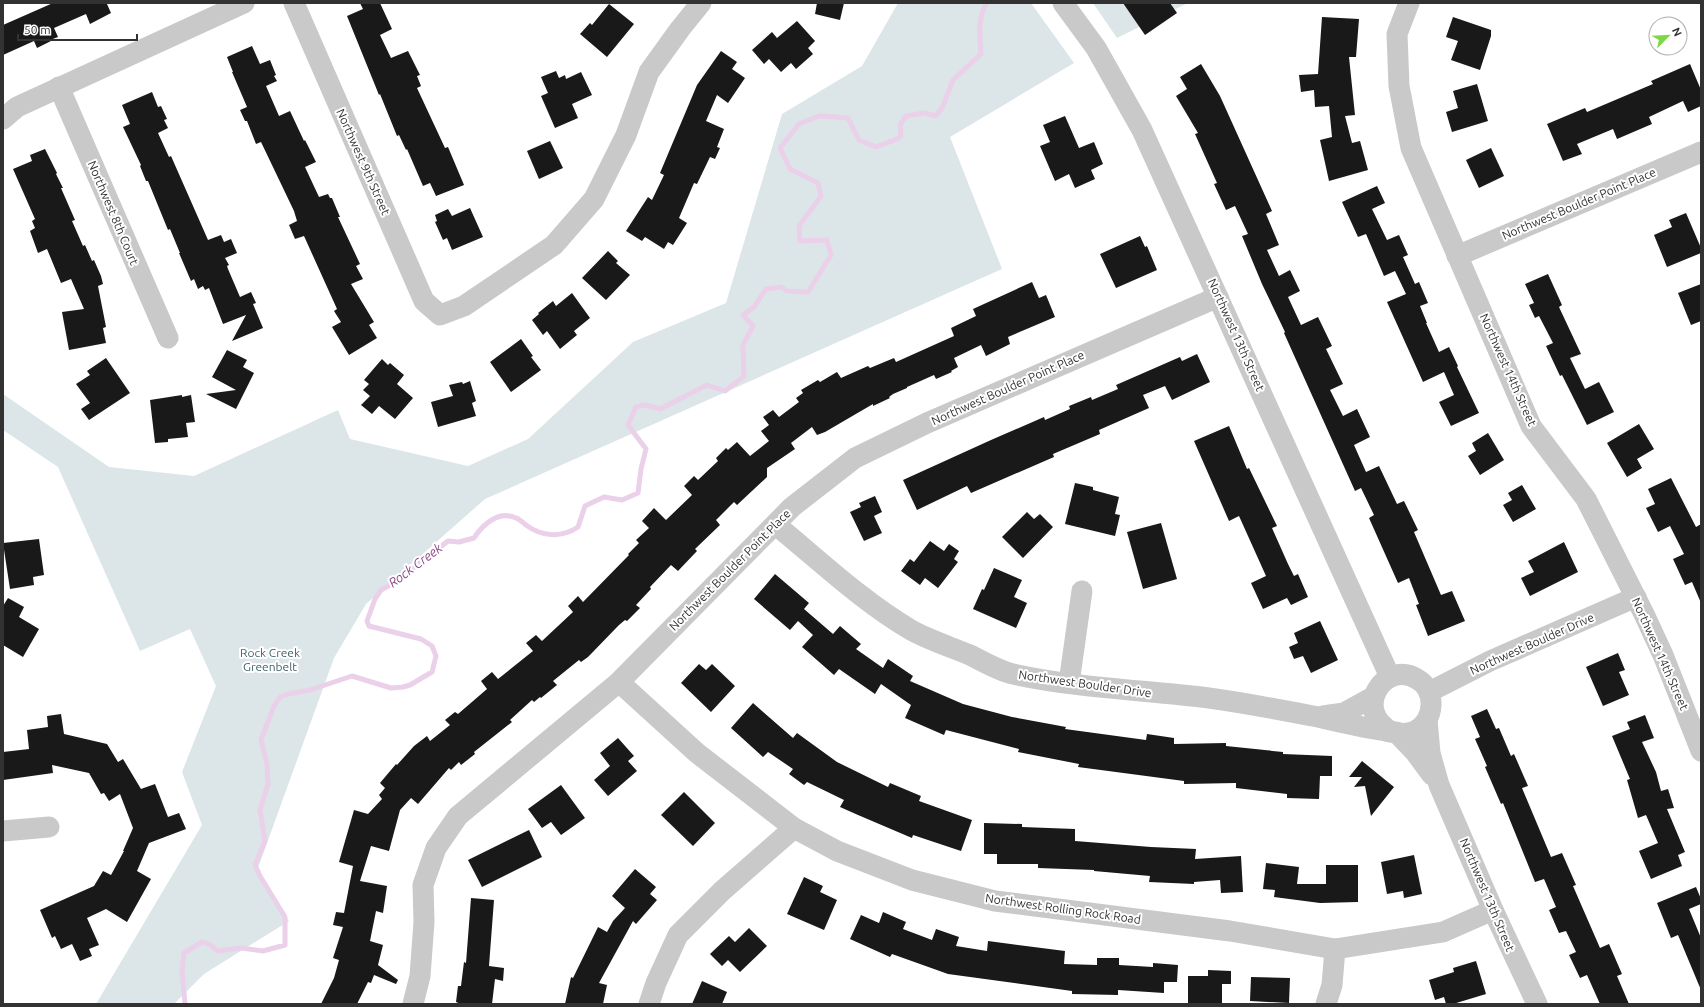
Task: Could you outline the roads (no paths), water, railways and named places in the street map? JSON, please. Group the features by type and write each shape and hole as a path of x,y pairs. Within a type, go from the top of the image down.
{"street":[{"path":"3,119 17,107 244,3"},
{"name":"Northwest 9th Street","path":"294,3 424,301 440,315 464,306 554,246 594,199 626,135 649,72 701,3"},
{"name":"Northwest 13th Street","path":"1063,3 1096,48 1139,124 1390,677"},
{"name":"Northwest 14th Street","path":"1409,3 1397,34 1399,86 1411,148 1531,426 1586,499 1636,597 1663,655 1701,747"},
{"name":"Northwest 8th Court","path":"59,87 168,338"},
{"name":"Northwest Boulder Point Place","path":"1457,256 1701,152"},
{"name":"Northwest Boulder Point Place","path":"413,1004 420,976 424,922 423,885 436,848 458,816 619,682 776,525 792,507 855,458 927,423 1218,297"},
{"name":"Northwest Boulder Drive","path":"776,525 867,600 913,631 1011,673 1069,683 1209,698 1317,717 1364,728 1394,732"},
{"path":"1069,683 1082,591"},
{"name":"Northwest Boulder Drive","path":"1429,692 1490,661 1636,597"},
{"path":"1403,674 1415,677 1423,683 1429,692 1432,707 1427,720 1416,730 1405,734 1384,728 1373,711 1373,697 1378,686 1390,677 1403,674"},
{"name":"Northwest Rolling Rock Road","path":"619,682 697,753 794,828 837,852 912,880 995,902 1230,931 1334,948 1443,932 1493,910"},
{"name":"Northwest Boulder Drive","path":"1317,717 1344,713 1373,697"},
{"name":"Northwest 13th Street","path":"1427,720 1430,753 1439,785 1493,910 1536,1004"},
{"name":"Northwest 13th Street","path":"1394,732 1416,752 1439,785"},
{"path":"3,831 49,827"},
{"path":"649,1004 656,983 678,935 722,891 794,828"},
{"path":"1326,1004 1332,985 1334,948"}],"waterway":[{"name":"Rock Creek","path":"185,1004 182,971 184,953 202,942 211,945 217,951 241,948 263,951 285,945 285,917 255,865 265,841 260,810 268,784 267,764 261,740 274,706 280,697 310,690 352,676 391,688 410,685 432,672 436,656 432,646 421,639 369,626 367,621 375,599 381,590 394,583 448,541 459,542 474,538 487,523 498,517 510,516 519,519 532,529 545,534 552,535 565,533 578,527 585,506 604,497 622,500 638,493 641,469 646,449 628,425 636,407 645,405 660,409 707,385 725,391 744,376 743,345 753,326 743,315 754,307 766,289 781,287 787,291 808,292 831,255 827,240 800,241 799,226 821,196 818,183 790,169 780,148 799,124 819,116 848,118 859,140 876,147 901,136 900,125 906,116 924,113 936,116 943,106 953,80 981,54 980,21 987,3"}],"park label":[{"name":"Rock Creek Greenbelt","path":"270,660"}]}
